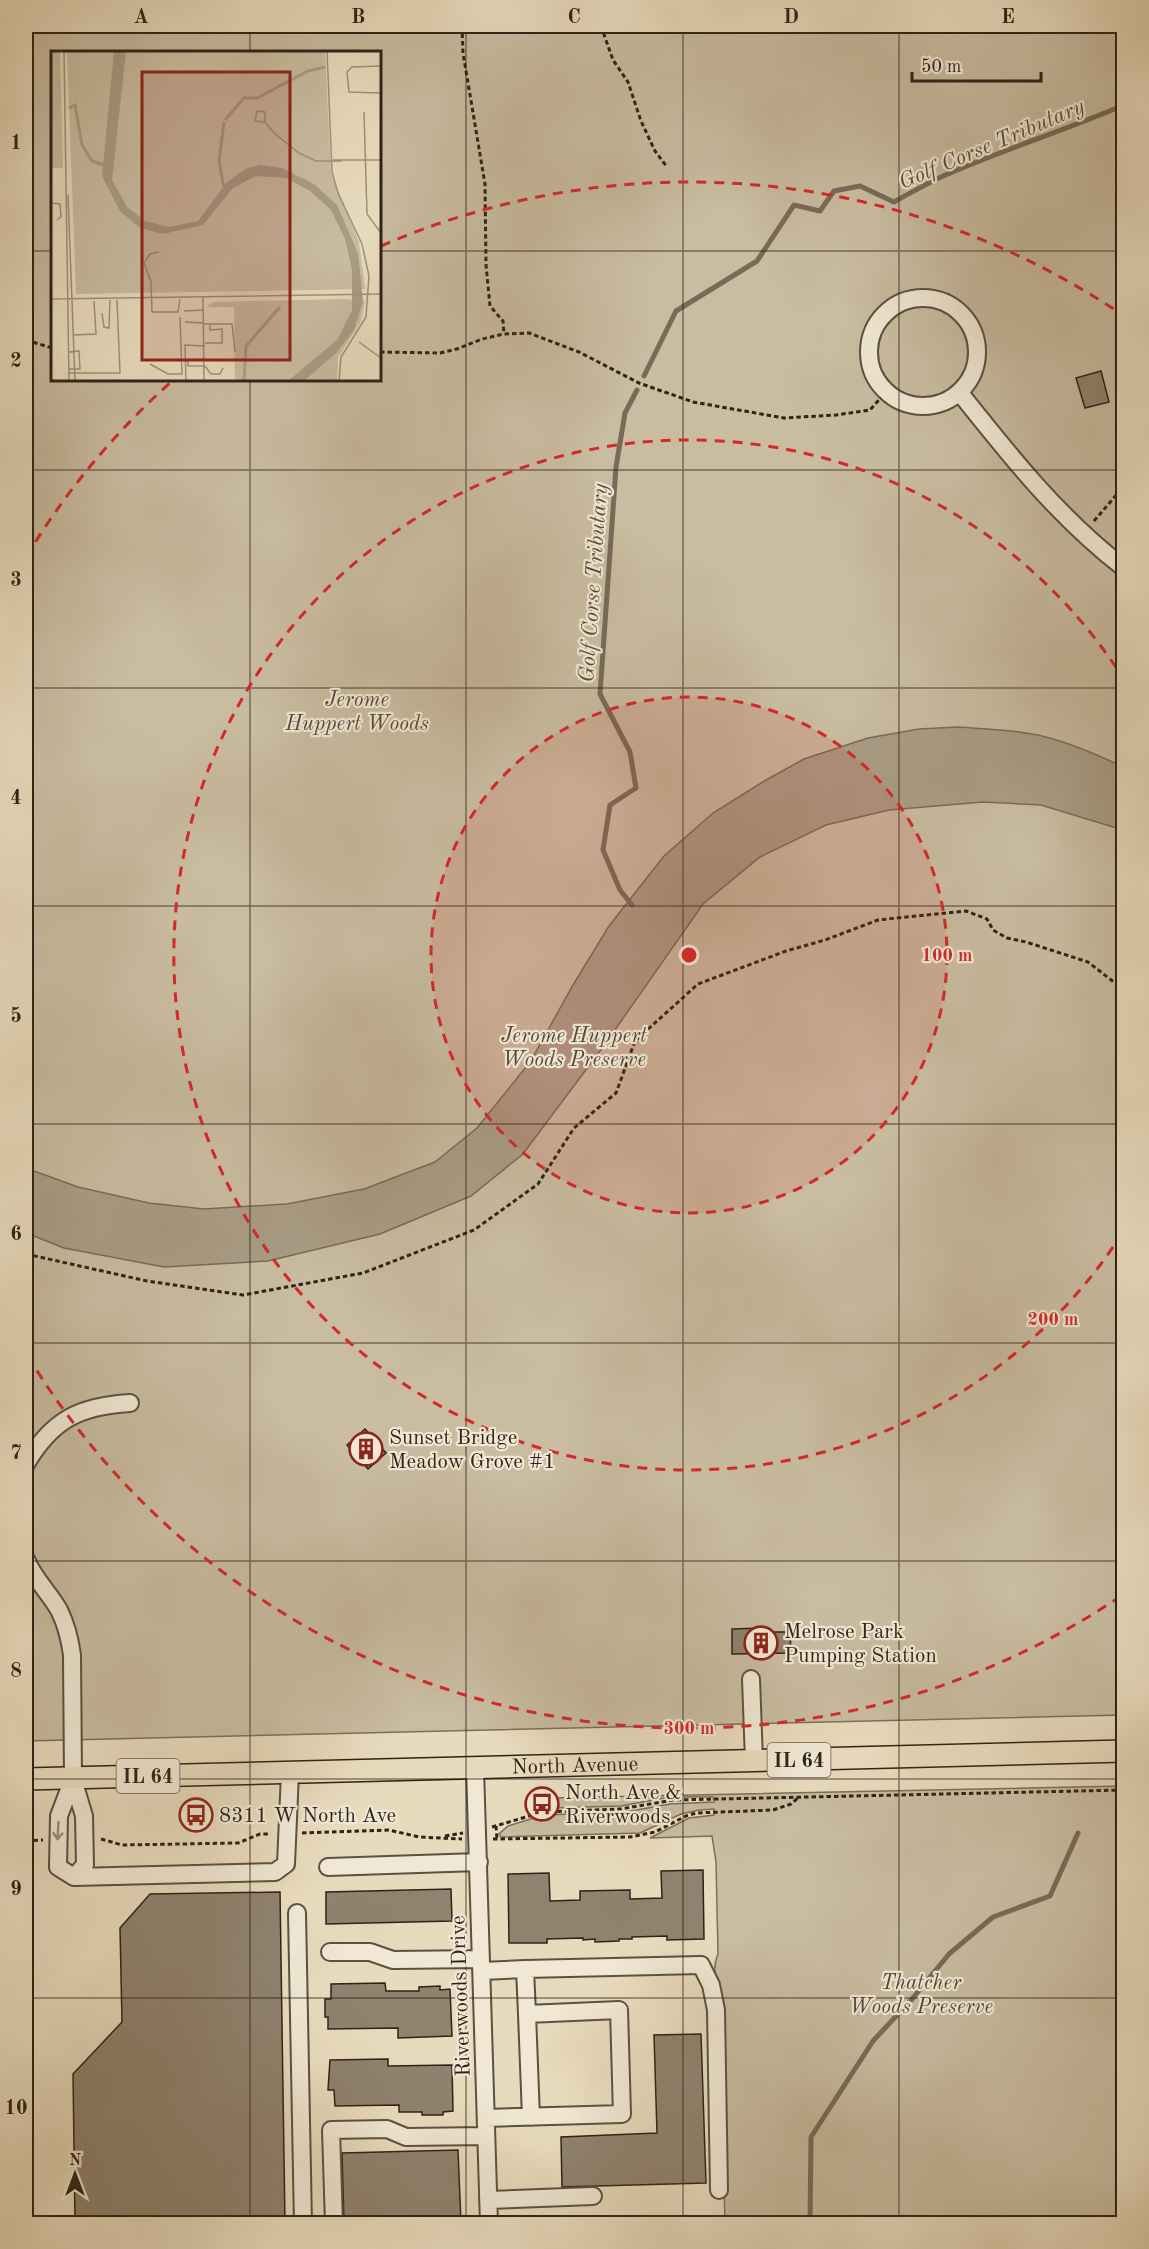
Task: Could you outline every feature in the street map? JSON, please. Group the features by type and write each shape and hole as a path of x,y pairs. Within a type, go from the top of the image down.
{"main road":[{"name":"North Avenue","path":"26,1779 1124,1751"}],"street":[{"path":"927,297 945,302 960,312 972,326 978,343 978,361 972,379 960,393 946,402 929,407 912,406 895,399 886,392 873,373 869,355 871,337 879,320 892,307 909,300 927,297"},
{"path":"960,393 1029,480 1083,534 1124,568"},
{"path":"26,1464 44,1437 57,1424 74,1414 94,1407 130,1403"},
{"path":"26,1559 29,1568 59,1610 72,1655 73,1779 84,1816 85,1865 74,1877"},
{"path":"751,1679 754,1761"},
{"name":"Riverwoods Drive","path":"476,1768 489,2223"},
{"path":"73,1779 58,1816 57,1839 58,1867 74,1877 274,1872 286,1864 290,1773"},
{"path":"328,1867 479,1862"},
{"path":"297,1913 303,2223"},
{"path":"330,1952 370,1952 393,1960 525,1970 701,1965 711,1985 716,2010 719,2190"},
{"path":"525,1970 531,2116"},
{"path":"486,2118 622,2114 619,2010 527,2014"},
{"path":"334,2223 331,2130 387,2129 406,2137 486,2136"},
{"path":"488,2200 593,2196"}],"path":[{"path":"462,26 463,53 485,184 486,265 490,306 503,321 504,334"},
{"path":"601,26 613,60 627,82 641,122 655,151 667,167"},
{"path":"381,352 440,353 504,334 529,333 579,352 639,383 693,402 784,418 836,415 870,410 886,392"},
{"path":"26,340 51,348"},
{"path":"1083,534 1124,486"},
{"path":"26,1254 147,1281 243,1295 363,1273 474,1230 538,1184 574,1128 616,1093 635,1041 698,984 878,920 966,911 987,919 993,930 1007,938 1088,962 1124,990"},
{"path":"497,1839 496,1826 543,1812 620,1809 673,1800 1124,1790"},
{"path":"490,1839 645,1835 696,1813 773,1810 791,1804 798,1798"},
{"path":"297,1833 389,1830 419,1837 466,1839"},
{"path":"440,1837 466,1832"},
{"path":"95,1838 123,1845 238,1844 260,1834 274,1834"},
{"path":"26,1840 46,1840"}],"green space":[{"name":"Jerome Huppert Woods Preserve","path":"26,26 1123,26 1123,1715 26,1741"},
{"name":"Thatcher Woods Preserve","path":"1123,1786 1123,2223 725,2223 719,1993 715,1968 718,1954 716,1862 712,1836 650,1838 689,1818 714,1815 714,1809 681,1814 640,1833 501,1837 499,1834 508,1826 543,1815 625,1812 670,1804 714,1802 713,1797 670,1797 621,1806 552,1808 551,1798"}],"shaded area":[{"path":"958,727 1013,731 1046,737 1085,750 1123,767 1123,830 1041,805 983,802 889,810 826,825 760,857 703,904 603,1047 523,1154 471,1196 380,1234 268,1261 164,1267 64,1248 26,1233 26,1168 78,1187 149,1203 204,1209 287,1204 364,1189 435,1162 477,1128 530,1062 609,926 664,856 713,813 804,759 868,738 919,729"}],"building":[{"path":"1101,371 1109,402 1085,408 1076,378"},
{"name":"Sunset Bridge Meadow Grove #1","path":"365,1429 386,1453 368,1469 347,1445"},
{"name":"Melrose Park Pumping Station","path":"763,1628 763,1632 790,1632 791,1653 732,1654 732,1629"},
{"path":"703,1870 704,1939 667,1940 667,1936 632,1937 632,1939 619,1939 619,1941 595,1942 595,1939 583,1940 583,1938 547,1939 547,1943 509,1943 508,1874 549,1873 550,1901 580,1900 580,1891 630,1890 630,1899 662,1898 661,1871"},
{"path":"451,1889 452,1921 326,1924 326,1892"},
{"path":"280,1892 285,2223 75,2223 73,2074 122,2022 120,1928 150,1894"},
{"path":"385,1983 386,1991 419,1991 419,1987 440,1986 440,1990 450,1989 452,2036 398,2038 398,2028 328,2029 325,1999 331,1999 331,1984"},
{"path":"701,2034 706,2183 562,2187 561,2137 657,2133 654,2035"},
{"path":"388,2059 388,2066 452,2065 453,2111 443,2112 443,2115 422,2115 422,2112 399,2112 399,2105 335,2106 334,2090 328,2090 330,2060"},
{"path":"458,2150 461,2223 344,2223 342,2153"}],"waterway":[{"name":"Golf Corse Tributary","path":"644,376 676,311 757,261 794,205 820,211 834,191 860,186 894,202 934,180 1124,105"},
{"name":"Golf Corse Tributary","path":"632,905 620,890 603,850 610,805 636,788 630,752 600,694 616,467 625,413 637,390"},
{"path":"810,2224 811,2137 873,2041 949,1954 993,1917 1050,1896 1078,1833"}],"place":[{"name":"Sunset Bridge Meadow Grove #1","path":"366,1449"},
{"name":"Melrose Park Pumping Station","path":"761,1643"},
{"name":"North Ave & Riverwoods","path":"542,1804"},
{"name":"8311 W North Ave","path":"196,1815"}],"park label":[{"name":"Jerome Huppert Woods","path":"357,711"}]}
